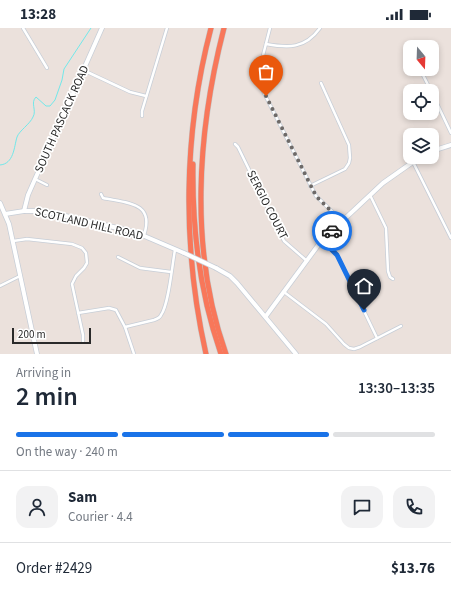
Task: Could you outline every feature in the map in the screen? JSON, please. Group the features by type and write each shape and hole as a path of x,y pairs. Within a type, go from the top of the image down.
{"highway":[{"path":"206,354 196,296 190,233 189,186 194,113 201,71 211,28"},
{"path":"224,28 210,95 203,143 201,182 204,254 216,320 227,354"},
{"path":"194,113 193,177 197,244 207,302 221,354"}],"street":[{"path":"23,28 47,68"},
{"name":"SOUTH PASCACK ROAD","path":"24,210 35,179 102,28"},
{"path":"142,116 146,96 167,28"},
{"path":"270,28 258,75 259,84 316,196 342,222"},
{"path":"266,44 284,47 294,46 309,40 320,28"},
{"path":"83,70 130,92 146,96"},
{"path":"310,186 345,169 350,158 349,145 321,83"},
{"path":"439,108 451,133"},
{"name":"SERGIO COURT","path":"235,144 238,147 284,241 307,261"},
{"path":"439,149 451,145"},
{"path":"266,316 322,240 383,183 409,164"},
{"path":"414,164 451,238"},
{"path":"35,179 47,185"},
{"path":"101,194 103,198 135,205 142,209 146,215 147,221 144,235"},
{"path":"370,196 384,223 388,271 390,277 393,279"},
{"path":"0,203 5,214 12,241 37,354"},
{"name":"SCOTLAND HILL ROAD","path":"5,214 24,210 40,211 144,235 216,268 230,276 238,283 296,354"},
{"path":"12,241 27,239 72,244 82,248 86,253 87,263 76,276 72,284 83,341"},
{"path":"322,240 337,255 377,338"},
{"path":"125,327 158,319 162,315 165,306 175,249"},
{"path":"118,257 140,268 171,272"},
{"path":"0,286 20,276"},
{"path":"284,291 326,324 349,348 354,349 360,347 401,326"},
{"path":"78,313 109,308 116,310 125,327 134,354"}],"waterway":[{"path":"0,165 5,164 11,158 18,135 33,117 34,99 36,97 46,106 50,106 55,100 64,69 91,28"}],"way so far":[{"path":"266,96 316,196 342,222 332,231"}],"route":[{"path":"332,231 322,240 337,255 364,310"}]}
